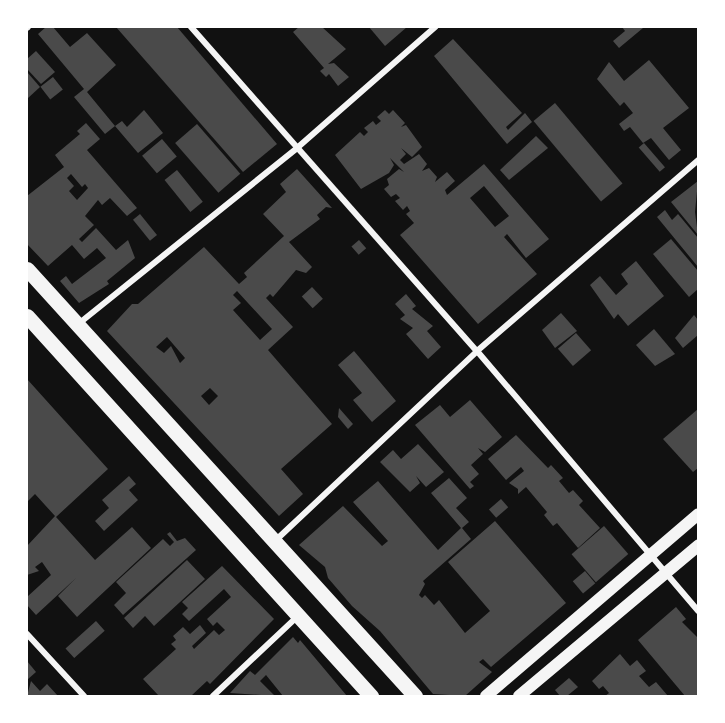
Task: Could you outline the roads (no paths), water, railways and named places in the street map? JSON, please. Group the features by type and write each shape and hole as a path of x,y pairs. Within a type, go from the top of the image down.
{"main road":[{"path":"27,269 273,543 415,696"},
{"path":"27,316 371,696"},
{"path":"486,696 698,514"},
{"path":"519,696 698,546"}],"street":[{"path":"191,27 477,351 698,611"},
{"path":"77,325 297,148 435,27"},
{"path":"273,543 477,351 698,160"},
{"path":"213,696 300,615"},
{"path":"27,634 84,696"}]}
